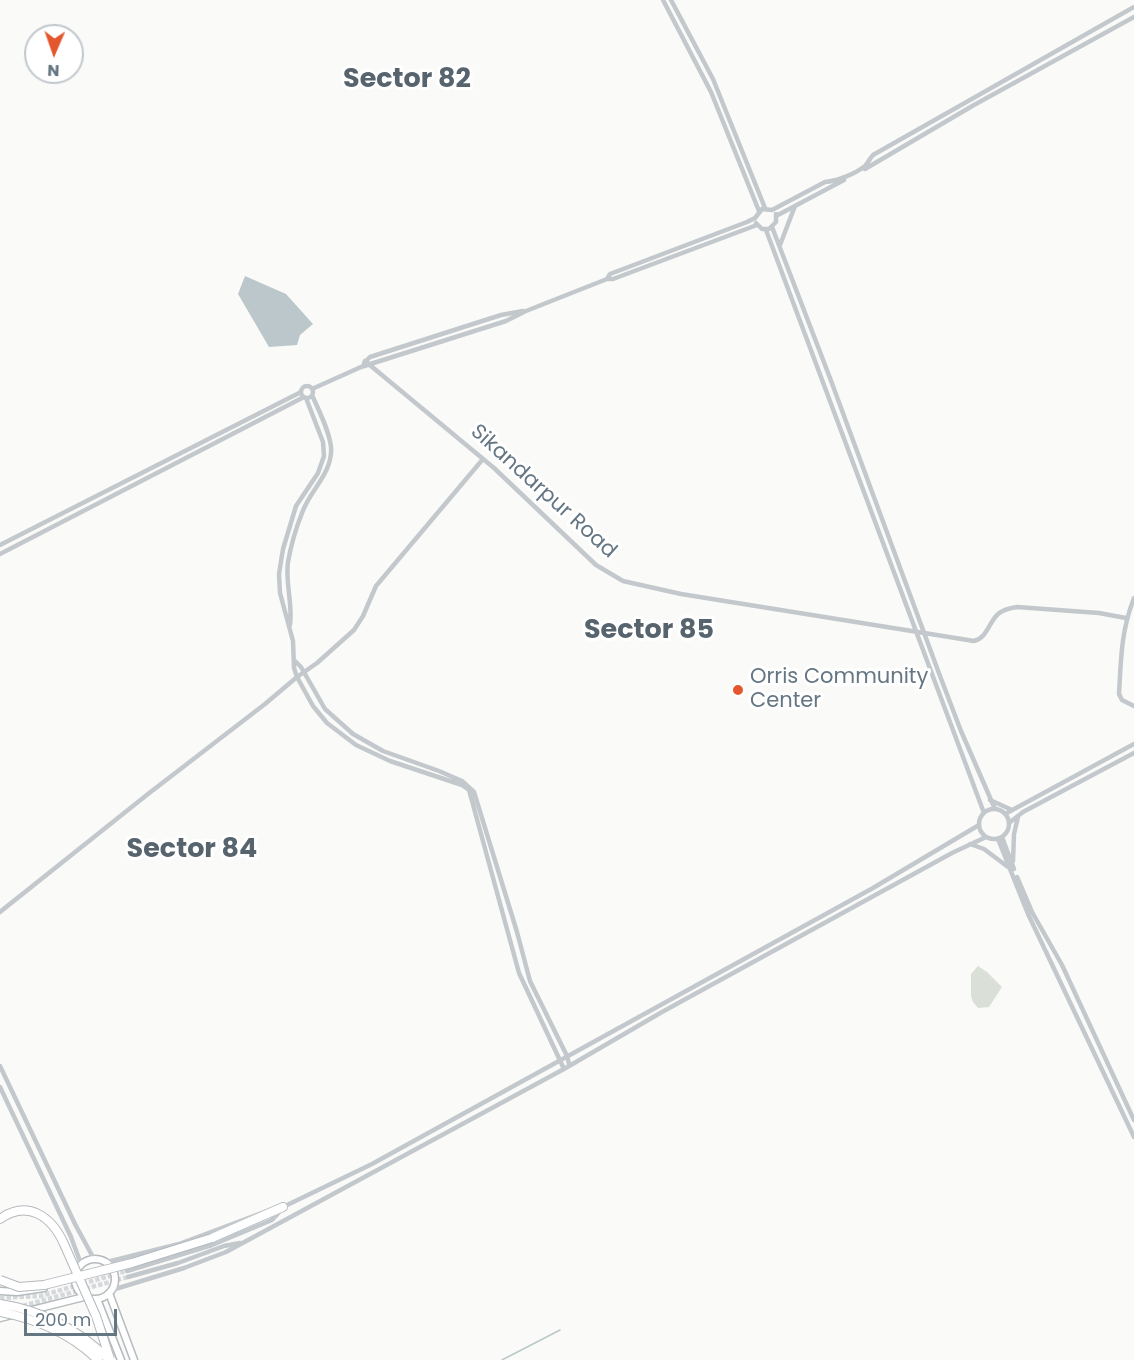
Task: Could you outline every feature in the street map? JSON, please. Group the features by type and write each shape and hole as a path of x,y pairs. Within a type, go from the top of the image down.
{"highway":[{"path":"0,1280 14,1287 32,1287 123,1265 212,1238 283,1207"},
{"path":"0,1219 14,1212 28,1211 42,1216 53,1225 64,1244 96,1316 110,1360"},
{"path":"0,1304 22,1309 54,1321 87,1340 110,1360"},
{"path":"0,1312 20,1316 68,1336 98,1360"}],"main road":[{"path":"85,1297 77,1288 75,1277 81,1264 94,1259 107,1262 113,1269 115,1277 111,1292 134,1360"},
{"path":"0,1291 33,1290 75,1277"},
{"path":"0,1318 85,1297 97,1299 111,1292"},
{"path":"97,1299 122,1360"}],"street":[{"path":"663,0 711,92 759,211"},
{"path":"670,0 715,81 765,208"},
{"path":"772,210 825,182 832,182 866,165 873,154 1134,7"},
{"path":"776,216 1134,17"},
{"path":"780,246 795,206"},
{"path":"607,279 610,274 755,218 759,211 765,208 772,210 776,216 776,222 772,228 766,230"},
{"path":"107,1262 179,1244 267,1209 283,1207 372,1164 873,888 979,825 984,813 766,230 757,225 755,218"},
{"path":"0,545 361,367 506,321 607,279 613,279 757,225"},
{"path":"111,1292 204,1261 245,1241 564,1069 569,1064 904,879 986,837 1000,838 1008,830 1009,823 1005,814 995,809 990,800 961,731 772,228"},
{"path":"361,367 370,357 501,315 526,311"},
{"path":"801,325 809,322"},
{"name":"Sikandarpur Road","path":"365,361 483,459 596,565 623,581 681,594 902,630 916,630 966,640 979,640 996,615 1006,609 1017,607 1099,613 1126,618"},
{"path":"290,626 285,617 280,594 280,566 283,549 296,506 318,473 324,456 323,442 304,395 306,386 312,392 330,443 331,456 328,469 314,488 302,513 290,553 287,573 294,668 297,677 313,705 327,723 356,745 380,757 462,785 469,790 519,973 564,1069"},
{"path":"0,554 304,395"},
{"path":"0,912 317,663 354,630 376,586 483,459"},
{"path":"1134,598 1126,618 1122,639 1119,694 1122,700 1134,706"},
{"path":"294,660 301,667 325,710 353,734 383,751 439,771 462,782 474,792 530,981 569,1064"},
{"path":"1005,814 1134,744"},
{"path":"1009,823 1134,753"},
{"path":"990,800 1012,810"},
{"path":"984,813 995,809"},
{"path":"1018,817 1013,840 1012,867 1028,914 1134,1137"},
{"path":"979,825 986,837"},
{"path":"1000,838 1029,905 1062,965 1134,1120"},
{"path":"970,844 984,849 1012,867"},
{"path":"768,945 772,952"},
{"path":"0,1066 94,1259"},
{"path":"0,1087 71,1237 81,1264"},
{"path":"245,1241 224,1246 178,1263 127,1274 272,1220 283,1207"}],"shaded area":[{"path":"245,276 286,294 313,324 300,335 297,345 269,347 238,294"},
{"path":"978,966 1002,987 989,1007 978,1008 971,996 971,974"}],"waterway":[{"path":"502,1360 560,1330"}],"tunnel":[{"path":"0,1298 40,1296 127,1271"},
{"path":"4,1311 128,1277"}],"place":[{"name":"Orris Community Center","path":"738,690"}],"district":[{"name":"Sector 82","path":"407,80"},
{"name":"Sector 85","path":"649,631"},
{"name":"Sector 84","path":"192,850"}]}
